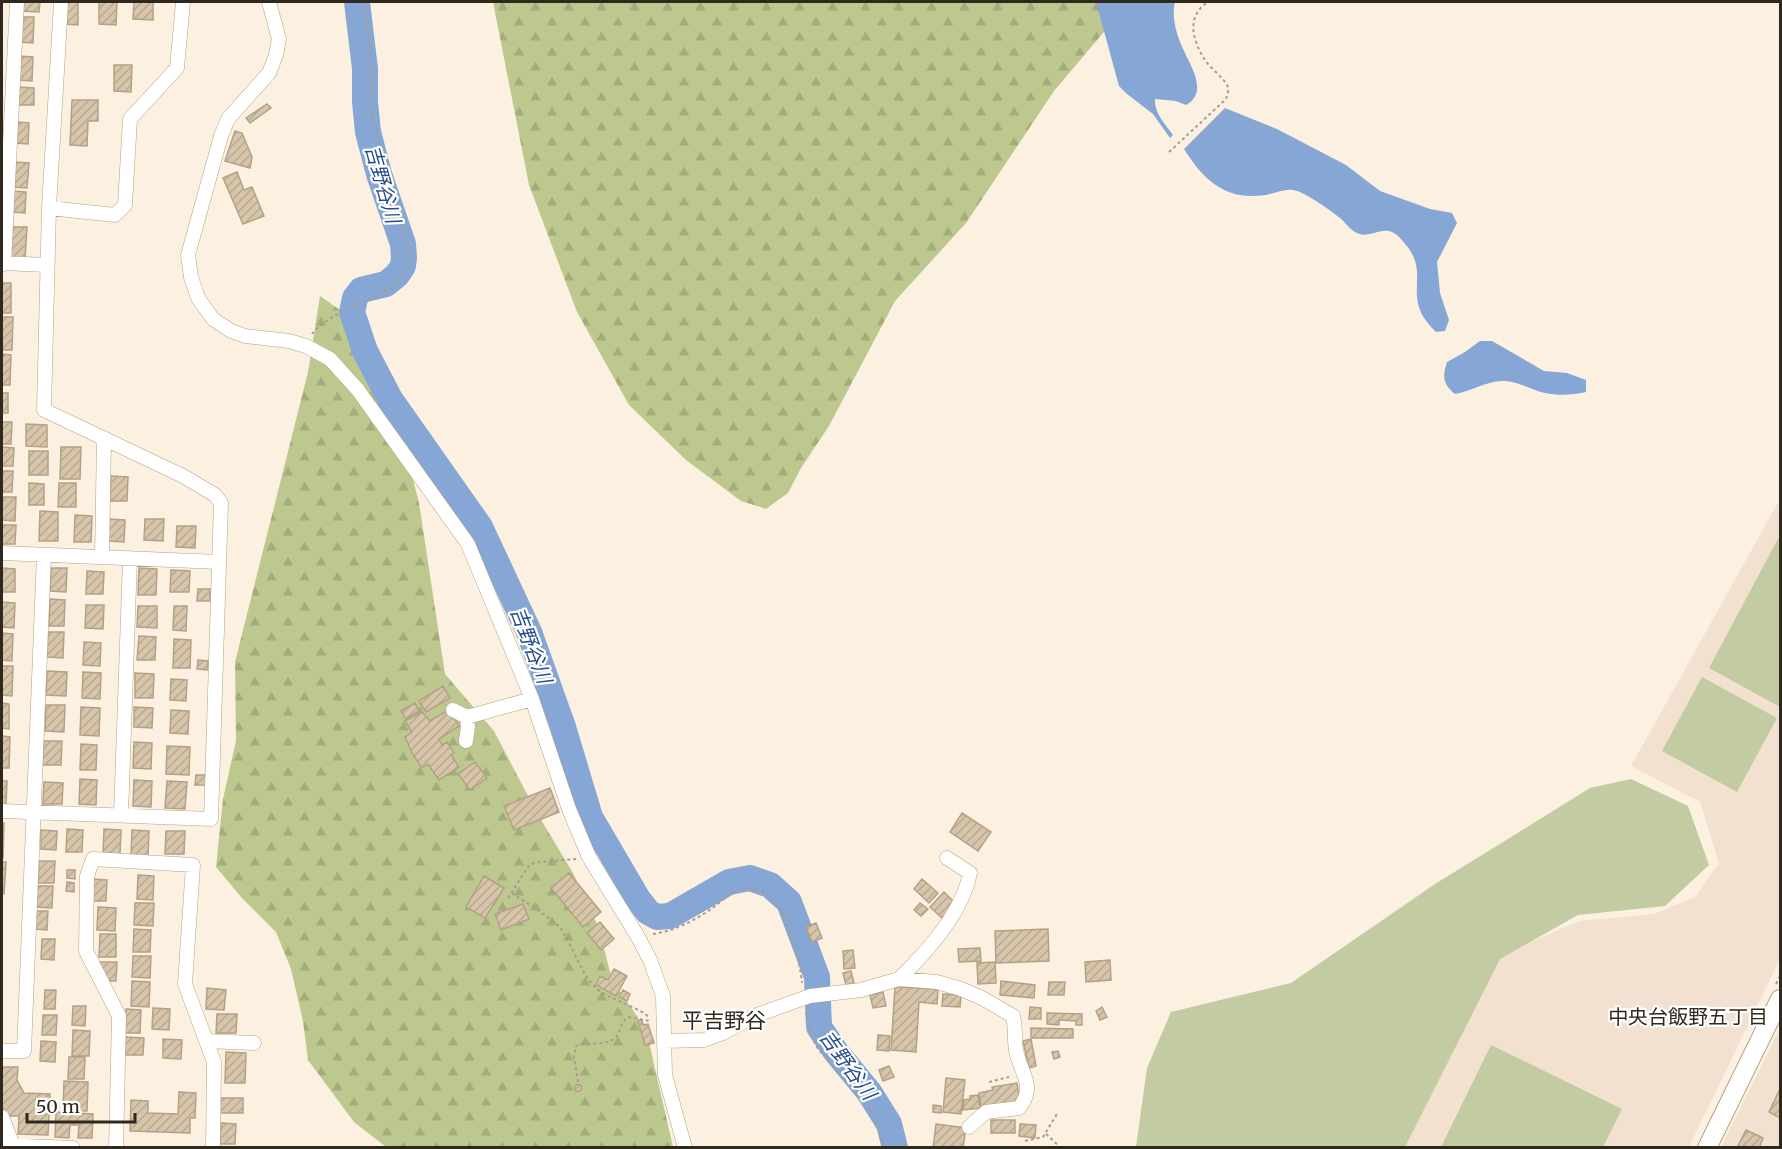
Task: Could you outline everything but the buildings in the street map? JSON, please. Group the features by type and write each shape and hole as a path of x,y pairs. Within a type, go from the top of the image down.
{"street":[{"path":"17,2 3,264 47,265"},
{"path":"2,812 211,819 221,504 215,495 183,476 44,410 49,208 61,2"},
{"path":"49,208 115,214 125,205 130,119 177,68 183,2"},
{"path":"269,2 279,39 276,55 268,73 228,119 202,200 188,255 191,277 198,298 213,319 231,331 245,336 290,341 306,346 330,359 358,390 468,544 532,699 569,809 589,857 638,937 650,960 663,996 664,1075 685,1148"},
{"path":"102,557 104,438"},
{"path":"2,553 219,562"},
{"path":"2,1051 24,1052 44,555"},
{"path":"121,816 130,558"},
{"path":"453,710 467,717 532,699"},
{"path":"466,741 467,717"},
{"path":"899,980 928,950 962,902 970,873 947,858"},
{"path":"116,1148 119,1016 86,951 87,876 93,859 193,865 185,984 214,1062 213,1148"},
{"path":"664,1041 704,1040 723,1033 754,1016 812,996 861,990 899,980 937,982 982,998 1013,1016 1016,1051 1024,1073 1028,1095 1019,1108 986,1112 969,1127"},
{"path":"1707,1148 1780,999"},
{"path":"206,1041 254,1043"},
{"path":"2,1117 10,1146 73,1148"}],"path":[{"path":"306,346 316,328 333,316 381,293 400,279 406,270 409,253 372,122 370,43 364,2"},
{"path":"1169,152 1226,99 1229,92 1227,86 1205,60 1196,41 1192,24 1195,13 1208,2"},
{"path":"508,898 530,864 589,857"},
{"path":"638,937 663,933 685,924 728,896 742,890 751,889 772,896 785,919 812,996 811,1036 818,1049 868,1104 877,1122 884,1148"},
{"path":"512,893 560,927 587,977 596,988 624,1005 645,1012 650,1021 628,1017 623,1020 618,1035 612,1040 583,1043 576,1046 574,1057 578,1082"},
{"path":"989,1082 1024,1073"},
{"path":"1025,1141 1043,1137 1057,1114"},
{"path":"1046,1134 1061,1148"}],"shaded area":[{"path":"1780,499 1780,959 1689,1147 1402,1148 1492,959 1579,921 1654,914 1695,897 1719,863 1700,802 1631,766"},
{"path":"1780,1028 1780,1147 1721,1147"}],"green space":[{"path":"493,2 1142,2 1103,33 1054,91 966,223 895,301 829,426 801,468 788,493 766,509 741,501 686,460 629,405 577,312 529,185"},
{"path":"320,296 357,322 394,405 419,503 445,674 494,731 537,813 573,873 599,928 612,980 646,1029 673,1147 386,1147 354,1122 308,1060 303,1021 291,969 276,932 242,898 216,867 223,799 236,741 235,662 308,372"},
{"path":"1780,535 1780,707 1709,668"},
{"path":"1702,677 1777,718 1737,792 1662,751"},
{"path":"1631,779 1688,806 1709,865 1665,906 1578,915 1500,959 1405,1147 1136,1147 1147,1068 1171,1012 1291,983 1435,884 1590,788"},
{"path":"1491,1045 1622,1109 1603,1147 1441,1147"}],"water":[{"path":"1096,2 1175,2 1174,20 1177,33 1194,72 1197,87 1193,100 1186,105 1176,101 1155,99 1158,114 1173,135 1170,138 1153,114 1119,86"},
{"path":"1225,108 1277,129 1346,165 1380,191 1430,209 1452,213 1457,223 1437,262 1440,293 1449,320 1445,331 1436,332 1421,313 1415,262 1406,245 1394,233 1383,231 1366,235 1357,233 1319,203 1293,190 1252,196 1228,192 1200,171 1184,149"},
{"path":"1480,341 1492,341 1544,371 1567,373 1586,380 1586,392 1565,395 1550,394 1504,381 1492,382 1455,394 1445,380 1444,372 1447,362"}],"waterway":[{"name":"吉野谷川","path":"357,2 365,69 368,132 379,174 403,244 404,258 403,266 397,275 386,284 361,290 355,298 352,312 365,351 390,399 480,527 529,632 563,727 590,817 638,899 648,912 657,917 670,916 729,882 750,878 770,885 789,902 817,977 819,1027 869,1092 889,1124 895,1148"}],"district":[{"name":"中央台飯野五丁目","path":"1688,1017"},
{"name":"平吉野谷","path":"724,1021"}]}
